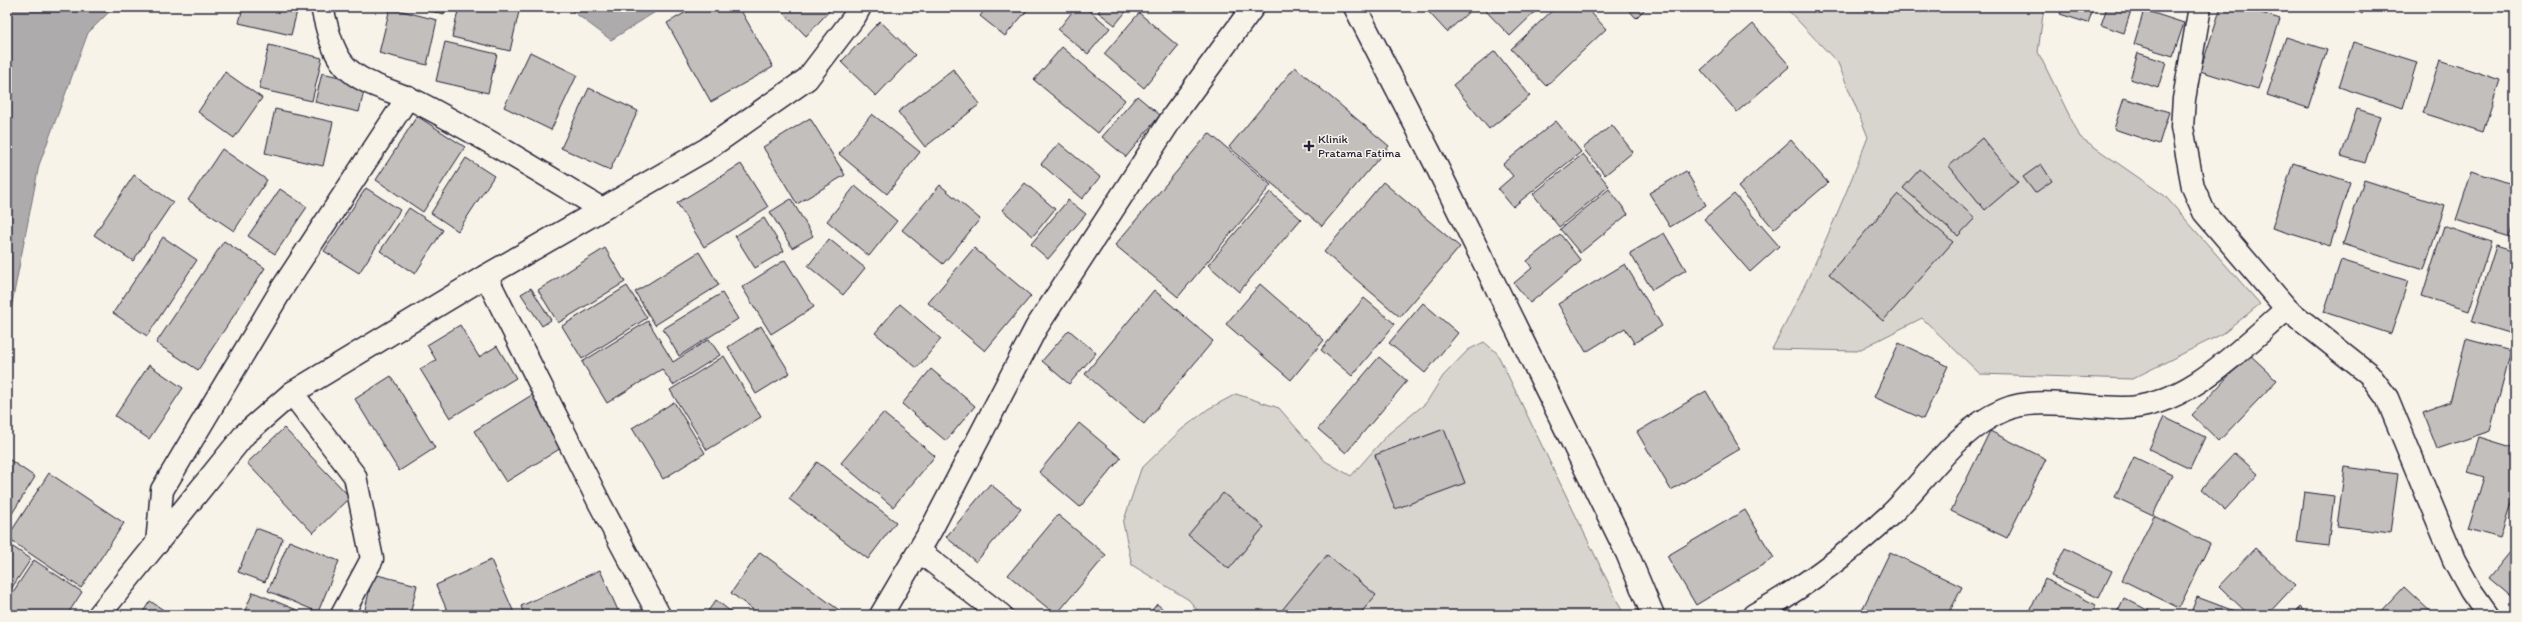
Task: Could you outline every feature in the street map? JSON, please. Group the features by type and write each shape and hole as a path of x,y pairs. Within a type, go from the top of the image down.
{"street":[{"path":"322,7 337,52 346,66 362,78 408,98 450,119 602,209"},
{"path":"99,615 245,434 292,393 486,276 707,149 807,79 855,16 860,7"},
{"path":"880,615 918,551 1036,328 1174,114 1253,7"},
{"path":"1355,7 1434,161 1627,553 1653,615"},
{"path":"2200,7 2184,99 2182,127 2193,187 2204,212 2287,309 2369,374 2387,398 2454,560 2471,591 2488,615"},
{"path":"157,544 162,490 283,287 408,98"},
{"path":"486,276 600,504 658,615"},
{"path":"1754,615 1840,558 1891,514 1932,468 1969,432 2003,410 2025,404 2124,408 2146,406 2163,401 2187,390 2210,373 2287,309"},
{"path":"292,393 355,476 372,559 342,615"},
{"path":"918,551 1000,615"}],"shaded area":[{"path":"7,7 114,7 88,33 39,165 7,329"},
{"path":"567,7 663,7 611,40"},
{"path":"1785,7 2044,7 2038,52 2080,137 2165,196 2260,304 2224,333 2132,379 1980,374 1922,318 1857,351 1772,349 1799,297 1823,245 1868,137 1838,63"},
{"path":"1484,342 1497,353 1624,615 1201,615 1189,600 1132,565 1123,523 1141,469 1181,430 1208,409 1236,394 1279,408 1325,461 1351,476 1388,434 1426,403 1443,376 1468,350"}],"building":[{"path":"243,7 298,7 291,35 239,23"},
{"path":"411,7 446,7 444,14"},
{"path":"459,7 520,7 510,51 452,37"},
{"path":"695,7 739,7 773,67 711,102 667,23"},
{"path":"786,7 833,7 806,36 782,11"},
{"path":"987,7 1030,7 1005,36 980,16"},
{"path":"1076,7 1085,7 1110,28 1088,54 1058,30"},
{"path":"1102,7 1129,8 1115,25 1098,12"},
{"path":"1424,7 1474,7 1447,32"},
{"path":"1482,7 1540,7 1510,36"},
{"path":"1556,7 1586,7 1606,29 1546,86 1511,49"},
{"path":"1626,7 1647,7 1636,18"},
{"path":"2063,7 2094,7 2088,23 2060,14"},
{"path":"2107,7 2132,7 2124,33 2101,25"},
{"path":"2221,7 2243,7 2280,19 2258,89 2200,71"},
{"path":"2352,7 2366,7 2362,14"},
{"path":"390,8 437,20 427,65 379,53"},
{"path":"2144,10 2184,23 2173,56 2134,44"},
{"path":"1139,13 1178,46 1144,88 1104,54"},
{"path":"880,21 915,55 876,96 841,62"},
{"path":"1753,24 1790,66 1737,112 1701,70"},
{"path":"2286,37 2327,50 2308,108 2267,95"},
{"path":"445,42 497,54 488,93 436,81"},
{"path":"2353,42 2417,62 2403,108 2339,87"},
{"path":"269,45 322,58 312,101 259,89"},
{"path":"1062,47 1125,100 1098,133 1034,80"},
{"path":"1495,51 1530,96 1489,129 1453,85"},
{"path":"530,52 577,75 551,130 504,107"},
{"path":"2138,53 2166,62 2158,88 2130,79"},
{"path":"2440,60 2500,80 2483,132 2423,113"},
{"name":"Klinik Pratama Fatima","path":"1295,67 1389,146 1322,226 1229,147"},
{"path":"953,69 980,104 925,147 898,112"},
{"path":"225,72 262,98 234,138 198,112"},
{"path":"322,73 366,83 359,112 315,102"},
{"path":"589,88 638,111 610,170 561,148"},
{"path":"1137,96 1160,115 1126,157 1102,137"},
{"path":"2124,98 2169,112 2159,144 2114,129"},
{"path":"275,109 333,122 323,166 265,153"},
{"path":"2357,109 2380,116 2365,163 2341,156"},
{"path":"872,114 920,152 887,194 839,154"},
{"path":"417,116 465,147 423,212 376,180"},
{"path":"810,118 845,175 797,204 763,147"},
{"path":"1556,121 1581,152 1513,207 1498,189 1513,176 1503,164"},
{"path":"1612,125 1633,152 1605,175 1583,148"},
{"path":"1209,133 1271,185 1178,297 1115,245"},
{"path":"1982,138 2018,182 1985,210 1949,166"},
{"path":"1791,140 1828,183 1774,229 1738,187"},
{"path":"1059,143 1100,177 1082,199 1041,164"},
{"path":"222,149 267,180 234,231 188,200"},
{"path":"1583,154 1609,186 1559,227 1533,194"},
{"path":"466,158 494,176 458,231 431,213"},
{"path":"2293,163 2350,182 2330,246 2272,228"},
{"path":"741,164 768,207 704,247 677,203"},
{"path":"2041,164 2052,181 2035,193 2023,177"},
{"path":"1920,169 1975,218 1958,236 1903,188"},
{"path":"1686,171 1706,205 1670,227 1649,193"},
{"path":"2472,171 2515,185 2515,221 2510,237 2456,220"},
{"path":"134,175 173,202 133,261 94,235"},
{"path":"2364,180 2445,206 2424,270 2343,244"},
{"path":"1383,182 1460,247 1400,317 1324,252"},
{"path":"1025,183 1055,209 1033,236 1002,210"},
{"path":"940,185 980,219 943,264 902,230"},
{"path":"855,186 897,221 869,256 827,221"},
{"path":"366,188 400,210 359,273 324,251"},
{"path":"280,189 307,207 275,254 248,236"},
{"path":"1609,189 1628,214 1580,253 1560,229"},
{"path":"1270,192 1301,219 1239,292 1208,265"},
{"path":"1734,194 1779,246 1750,272 1704,219"},
{"path":"1898,194 1953,242 1883,321 1829,274"},
{"path":"791,199 813,236 792,248 770,212"},
{"path":"1068,200 1086,214 1048,259 1031,244"},
{"path":"409,208 443,230 415,274 380,251"},
{"path":"764,218 784,251 755,268 735,236"},
{"path":"2444,226 2491,242 2469,311 2422,296"},
{"path":"1664,233 1686,270 1652,290 1630,253"},
{"path":"1560,234 1581,261 1530,303 1514,283 1532,268 1527,261"},
{"path":"163,237 197,260 147,336 113,313"},
{"path":"829,239 865,268 843,295 808,266"},
{"path":"224,241 265,268 198,370 156,343"},
{"path":"2496,246 2515,252 2515,335 2472,322"},
{"path":"605,248 625,282 558,323 538,290"},
{"path":"974,248 1031,296 985,351 928,303"},
{"path":"699,252 719,285 655,325 635,292"},
{"path":"785,260 814,307 771,334 742,287"},
{"path":"2341,260 2408,281 2391,334 2324,312"},
{"path":"1625,264 1662,326 1634,343 1625,328 1586,352 1558,304"},
{"path":"1260,284 1324,340 1291,380 1226,324"},
{"path":"627,286 647,318 582,359 562,326"},
{"path":"531,288 551,320 542,326 521,294"},
{"path":"1154,290 1213,341 1144,424 1085,374"},
{"path":"722,293 738,319 679,356 663,329"},
{"path":"1364,298 1395,324 1352,376 1321,350"},
{"path":"1423,303 1458,333 1425,373 1389,343"},
{"path":"900,304 941,339 917,368 875,333"},
{"path":"648,321 673,362 709,339 720,355 673,385 662,369 607,403 582,362"},
{"path":"460,325 479,357 497,346 516,378 450,418 420,369 436,360 427,345"},
{"path":"761,326 790,373 756,394 728,347"},
{"path":"1069,330 1096,353 1069,384 1042,361"},
{"path":"2466,339 2511,351 2490,431 2437,449 2423,412 2450,402"},
{"path":"1899,343 1948,366 1923,419 1874,397"},
{"path":"2249,354 2277,380 2219,441 2192,415"},
{"path":"724,356 761,417 707,450 670,390"},
{"path":"1379,357 1407,381 1346,453 1318,429"},
{"path":"149,365 183,388 149,439 115,416"},
{"path":"931,369 975,406 946,441 902,404"},
{"path":"391,376 435,448 399,471 355,399"},
{"path":"1706,391 1740,449 1671,490 1637,432"},
{"path":"535,393 566,445 506,482 474,431"},
{"path":"674,402 705,453 663,479 632,428"},
{"path":"883,413 935,456 893,507 841,463"},
{"path":"2164,417 2205,437 2190,469 2149,449"},
{"path":"1079,423 1121,458 1080,507 1039,472"},
{"path":"284,428 350,497 313,533 247,463"},
{"path":"1444,429 1465,483 1395,509 1375,455"},
{"path":"1990,431 2046,459 2007,538 1951,511"},
{"path":"2479,437 2515,448 2515,490 2500,538 2468,529 2484,477 2468,472"},
{"path":"2235,453 2258,474 2225,510 2201,489"},
{"path":"2134,457 2172,475 2153,515 2115,497"},
{"path":"7,458 35,477 8,520 7,519"},
{"path":"817,462 896,522 868,559 789,499"},
{"path":"2345,467 2398,474 2390,533 2337,526"},
{"path":"49,473 124,523 81,588 7,538"},
{"path":"990,484 1021,509 976,562 946,537"},
{"path":"2304,492 2334,496 2328,546 2297,542"},
{"path":"1223,493 1264,527 1229,569 1188,535"},
{"path":"1745,510 1774,558 1696,605 1667,556"},
{"path":"1058,515 1106,555 1056,615 1008,575"},
{"path":"2154,516 2210,544 2179,608 2122,580"},
{"path":"256,528 283,538 265,582 238,572"},
{"path":"289,541 339,561 318,612 268,591"},
{"path":"7,543 31,559 7,595"},
{"path":"2515,546 2515,600 2489,578"},
{"path":"2065,548 2112,571 2099,598 2051,576"},
{"path":"2255,548 2295,585 2267,615 2249,615 2219,586"},
{"path":"760,552 839,610 836,615 760,615 731,593"},
{"path":"1890,552 1962,587 1948,615 1867,615 1861,612"},
{"path":"1327,555 1376,595 1359,615 1278,615"},
{"path":"34,560 82,592 67,615 7,615 7,601"},
{"path":"491,560 515,615 449,615 436,585"},
{"path":"600,570 620,615 524,615 521,606"},
{"path":"373,574 417,585 410,615 364,614"},
{"path":"2045,579 2096,605 2090,615 2028,615"},
{"path":"2404,587 2434,615 2378,615"},
{"path":"253,592 309,615 243,615"},
{"path":"2197,597 2245,615 2190,615"},
{"path":"2124,598 2157,615 2116,615"},
{"path":"716,600 735,615 705,615"},
{"path":"150,601 171,615 141,615"},
{"path":"1157,604 1170,615 1148,615"},
{"path":"2300,607 2308,615 2293,615"}],"place":[{"name":"Klinik Pratama Fatima","path":"1309,146"}]}
